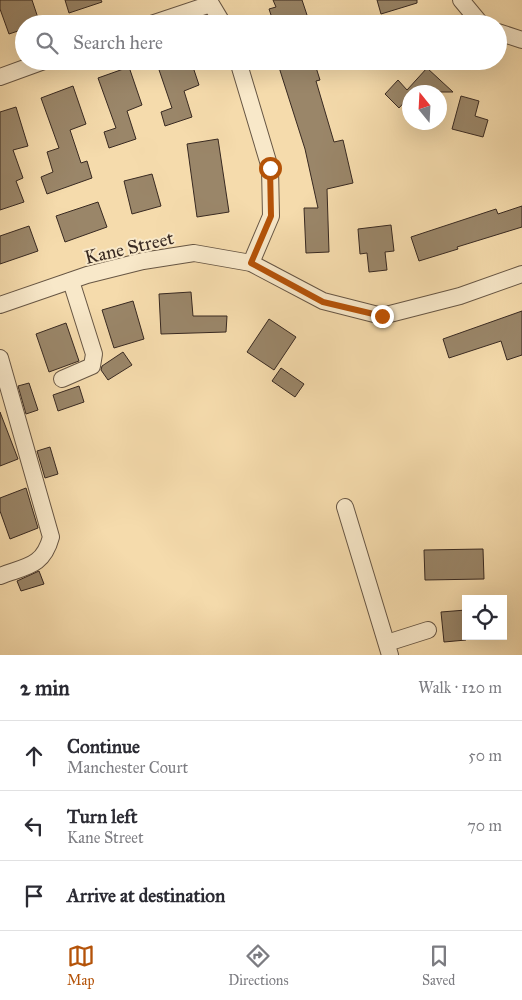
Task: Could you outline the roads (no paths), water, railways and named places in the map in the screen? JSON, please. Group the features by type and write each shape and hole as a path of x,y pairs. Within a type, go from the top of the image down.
{"street":[{"path":"462,0 474,15"},
{"path":"178,15 210,4 217,15"},
{"path":"507,35 522,40"},
{"path":"0,77 19,70"},
{"path":"241,70 270,168 271,216 251,263"},
{"name":"Kane Street","path":"0,305 71,281 143,260 194,253 251,263 323,302 382,316 460,296 522,274"},
{"path":"62,379 92,366 94,354 71,281"},
{"path":"0,358 51,537 47,552 36,562 0,576"},
{"path":"345,506 389,649 428,630"}]}
